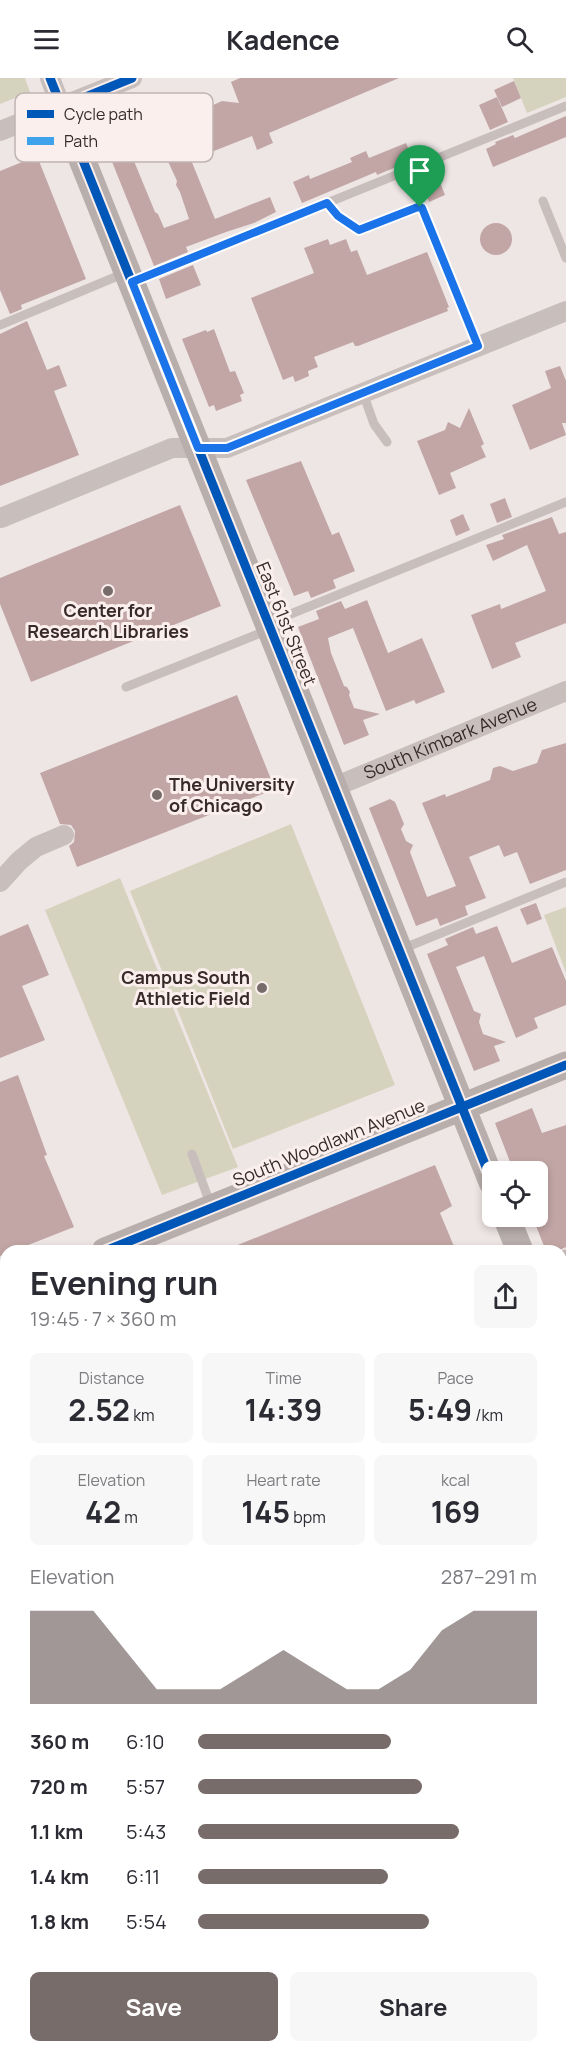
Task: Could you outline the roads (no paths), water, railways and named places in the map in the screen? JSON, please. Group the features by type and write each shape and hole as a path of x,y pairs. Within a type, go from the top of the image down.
{"street":[{"name":"East 61st Street","path":"50,78 56,93"},
{"path":"95,93 132,78"},
{"path":"0,131 15,125"},
{"name":"East 61st Street","path":"83,162 484,1161"},
{"path":"1,519 172,448 227,448 566,311"},
{"name":"South Kimbark Avenue","path":"334,787 566,691"},
{"path":"0,882 19,861 36,847 64,835"},
{"name":"South Woodlawn Avenue","path":"120,1245 566,1065"},
{"path":"510,1227 518,1245"}],"lane":[{"path":"0,325 327,203 566,106"},
{"path":"543,201 566,258"},
{"path":"327,203 338,216 359,230 418,207 422,208 478,346"},
{"path":"363,393 374,424 387,442"},
{"path":"126,687 566,502"},
{"path":"399,950 566,882"},
{"path":"192,1154 212,1208"}],"place":[{"name":"Center for Research Libraries","path":"108,591"},
{"name":"The University of Chicago","path":"157,795"},
{"name":"Campus South Athletic Field","path":"262,988"}]}
